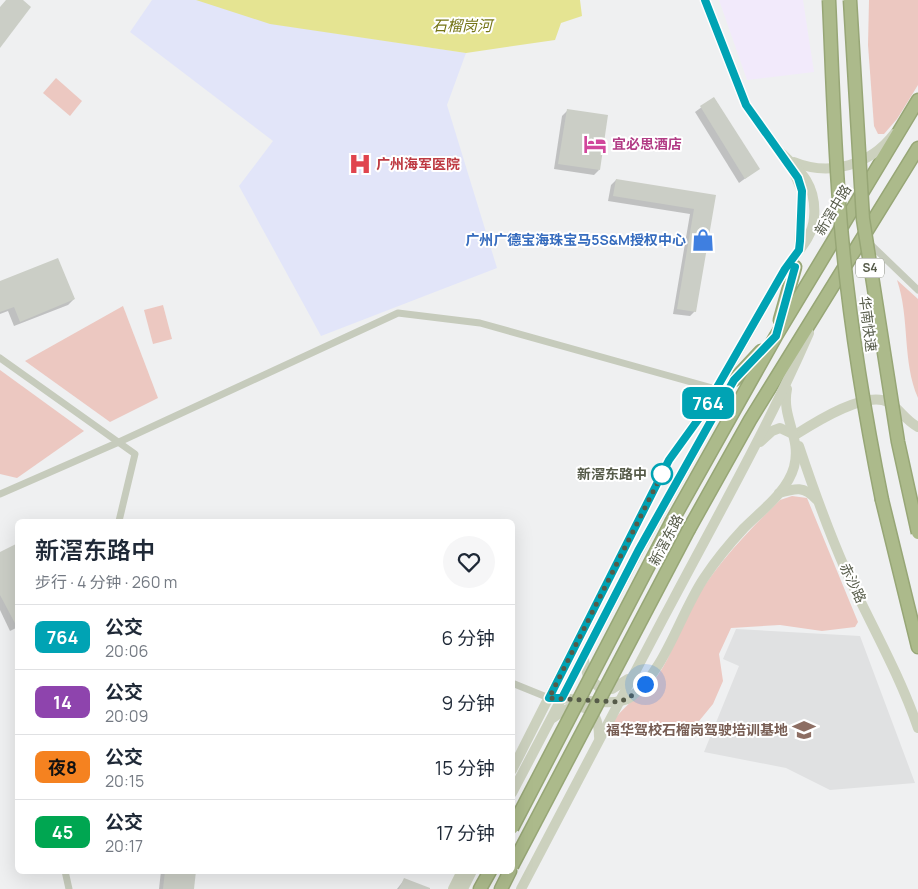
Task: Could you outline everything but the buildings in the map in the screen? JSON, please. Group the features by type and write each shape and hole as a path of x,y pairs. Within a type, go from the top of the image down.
{"highway":[{"name":"华南快速","path":"829,0 837,167 844,255 855,348 882,500 918,647"},
{"name":"华南快速","path":"850,0 863,219 898,442 918,532"},
{"name":"新滘中路","path":"776,336 918,100"},
{"path":"863,237 918,148"},
{"name":"新滘东路","path":"515,860 689,529 750,420 863,237"},
{"path":"734,380 776,336 795,267"},
{"name":"新滘东路","path":"515,822 672,521 776,336"},
{"path":"480,889 488,874"}],"main road":[{"path":"706,0 746,105 791,166 802,191 799,250 795,267"},
{"path":"779,151 794,162 808,168 831,169 851,166 870,157 890,139 910,113"},
{"path":"515,764 669,460 692,431 785,269 799,250"},
{"path":"521,889 618,702 753,451 789,378 823,301"},
{"name":"赤沙路","path":"789,378 785,411 795,435 816,500 846,571 888,657 918,728"},
{"path":"515,787 638,551 734,380"},
{"path":"795,435 845,407 881,400 893,405 905,419 918,427"},
{"path":"753,451 772,431 780,428 795,435"},
{"path":"549,698 618,702 629,698 645,684 704,578 744,529 780,493 794,467 795,435"},
{"path":"780,493 801,488 808,491 816,500"},
{"path":"583,656 586,670 592,682 606,690 621,685 635,670"},
{"path":"550,721 567,708 587,709 597,719 599,738"},
{"path":"453,889 460,874"},
{"path":"463,889 470,874"}],"street":[{"path":"863,237 918,290"},
{"path":"0,494 119,442 398,313 480,323 716,389"},
{"path":"0,358 135,454 119,519"},
{"path":"515,684 549,698"},
{"path":"66,874 69,889"}],"shaded area":[{"name":"广州海军医院","path":"152,0 199,0 275,24 466,53 447,105 497,268 321,336 239,186 273,141 130,32"},
{"path":"719,0 803,0 814,72 747,80"},
{"path":"869,0 918,0 918,85 897,119 884,134 878,134 874,126 868,45"},
{"path":"56,78 82,101 70,116 43,93"},
{"path":"897,280 918,299 918,398 910,369 904,309"},
{"path":"163,305 172,339 153,344 144,310"},
{"path":"123,306 158,398 110,422 25,361"},
{"path":"0,370 84,431 17,478 0,474"},
{"path":"792,496 807,498 858,622 855,627 822,631 780,625 731,628 719,654 723,681 713,704 690,732 649,735 609,728 619,714 658,675 690,609 720,565 780,500"},
{"name":"福华驾校石榴岗驾驶培训基地","path":"736,629 860,636 915,783 830,790 786,768 704,752 739,666 723,659"}],"water":[{"name":"石榴岗河","path":"196,0 580,0 582,16 561,23 555,40 466,53 270,24"}],"bus line":[{"name":"764","path":"705,0 728,64 746,105 798,178 802,191 799,250 785,269 692,431 669,460 644,513 549,698 562,698 638,551 734,380 776,336 795,267"}],"place":[{"name":"宜必思酒店","path":"595,144"},
{"name":"广州海军医院","path":"360,164"},
{"name":"广州广德宝海珠宝马5S&M授权中心","path":"703,240"},
{"name":"新滘东路中","path":"662,474"},
{"name":"福华驾校石榴岗驾驶培训基地","path":"804,730"}],"route":[{"path":"645,684 629,698 618,702 549,698 662,474"}]}
